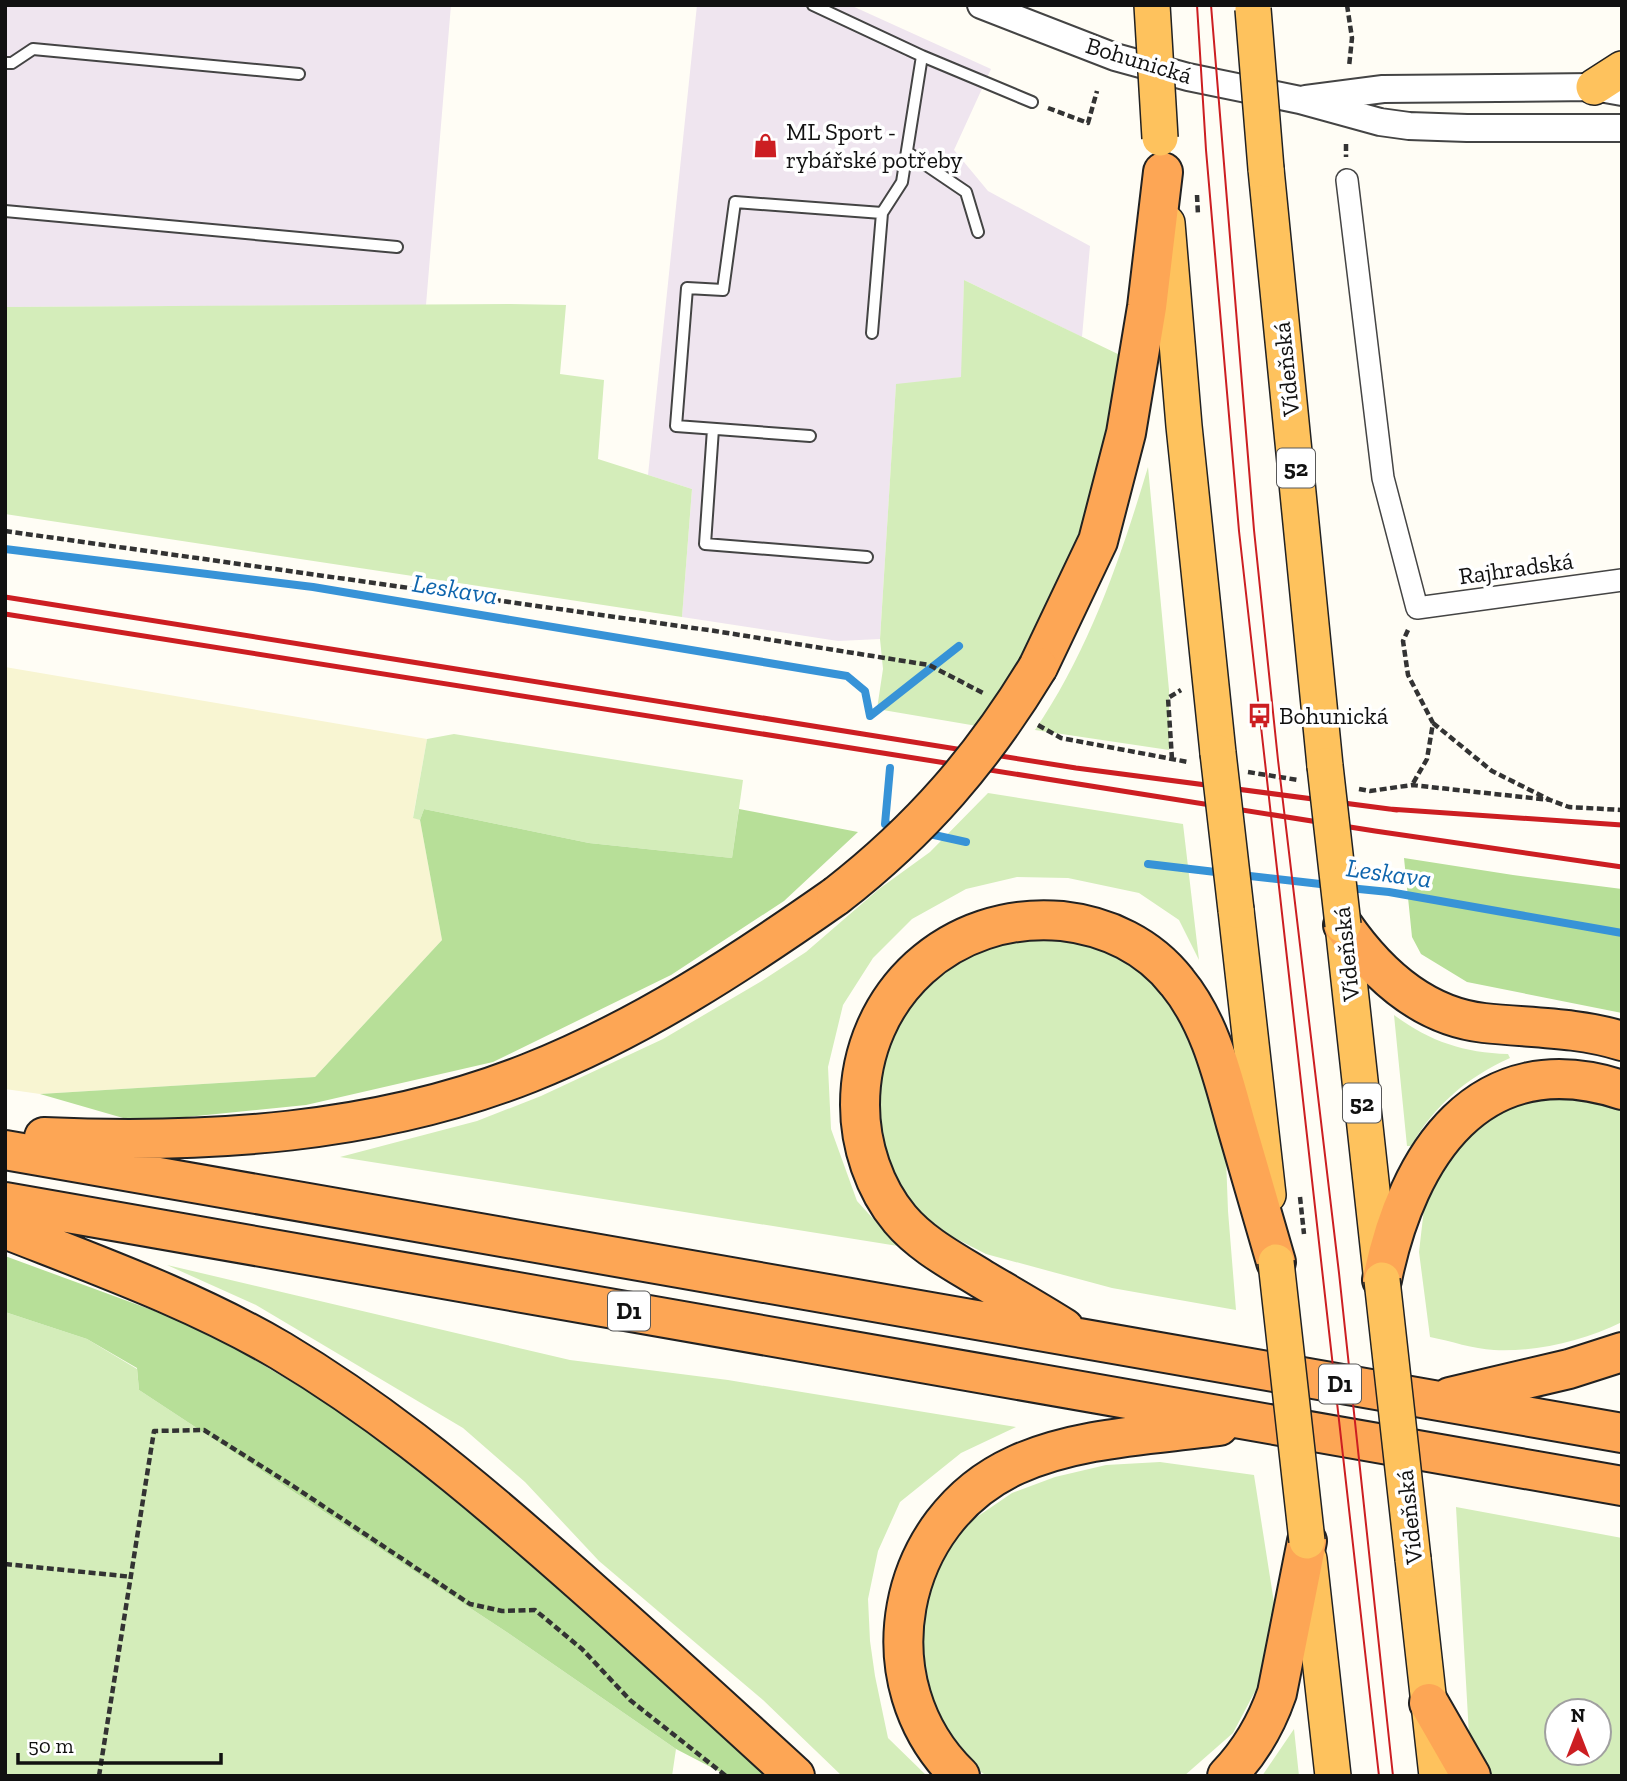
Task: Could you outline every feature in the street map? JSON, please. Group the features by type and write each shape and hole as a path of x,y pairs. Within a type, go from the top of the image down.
{"highway":[{"path":"1152,5 1161,155 1184,426 1333,1776"},
{"name":"Vídeňská","path":"1253,7 1313,773 1343,925 1437,1776"},
{"path":"5,1135 147,1139 294,1131 394,1113 467,1094 528,1073 585,1048 701,987 746,959 871,869 935,808 990,741 1038,667 1098,541 1126,433 1147,307 1161,155"},
{"path":"1084,1340 935,1251 915,1234 887,1201 873,1172 866,1149 860,1119 862,1071 871,1037 884,1009 903,984 928,961 947,947 985,929 1015,922 1053,920 1104,929 1150,955 1178,983 1207,1030 1276,1262"},
{"path":"1343,925 1377,968 1397,986 1439,1012 1481,1023 1583,1032 1622,1041"},
{"path":"1382,1280 1395,1228 1410,1189 1444,1135 1467,1110 1509,1088 1556,1079 1601,1083 1622,1090"},
{"name":"D1","path":"5,1150 1622,1433"},
{"name":"D1","path":"5,1202 1622,1486"},
{"path":"5,1229 189,1303 280,1350 349,1394 472,1487 578,1579 795,1776"},
{"path":"1435,1400 1569,1370 1622,1352"},
{"path":"960,1776 933,1745 920,1720 910,1694 902,1639 911,1584 922,1558 948,1517 987,1480 1041,1454 1080,1444 1253,1421"},
{"path":"1227,1776 1257,1738 1269,1717 1277,1693 1307,1541"},
{"path":"1429,1703 1471,1776"}],"street":[{"name":"Bohunická","path":"981,5 1115,57 1188,77 1300,100 1352,116 1409,126 1622,128"},
{"name":"Bohunická","path":"1300,100 1383,89 1612,83"},
{"path":"1346,180 1383,478 1418,608"},
{"name":"Rajhradská","path":"1418,608 1622,580"}],"lane":[{"path":"813,5 922,56 1032,102"},
{"path":"5,63 12,63 33,49 299,74"},
{"path":"872,333 882,213 902,182 922,56"},
{"path":"906,152 966,192 978,232"},
{"path":"810,436 676,426 687,288 723,290 735,202 882,213"},
{"path":"5,211 397,247"},
{"path":"713,429 705,544 867,557"}],"path":[{"path":"1347,5 1352,38 1349,66"},
{"path":"1032,102 1087,123 1097,91"},
{"path":"5,531 715,631 939,668"},
{"path":"1418,608 1403,641 1408,675 1433,723 1492,771 1550,800 1569,807 1622,810"},
{"path":"1168,698 1172,759"},
{"path":"1412,785 1427,759 1433,723"},
{"path":"1061,738 1172,759 1313,773"},
{"path":"1357,789 1370,791 1412,785 1550,800"},
{"path":"99,1776 133,1577 154,1431 204,1430 369,1535 470,1604 502,1611 536,1610 582,1649 630,1700 726,1776"},
{"path":"5,1564 133,1577"}],"shaded area":[{"path":"5,5 451,5 426,305 5,307"},
{"path":"697,5 850,5 991,69 954,150 988,191 1090,246 1082,337 964,280 962,377 896,385 880,639 838,641 682,617 692,489 648,475"},
{"path":"5,667 427,739 413,817 420,820 442,940 315,1077 40,1094 5,1089"}],"green space":[{"path":"964,280 1122,356 1114,428 1070,594 977,726 877,709 883,669 880,639 896,384 961,377"},
{"path":"566,305 560,374 604,380 598,459 692,489 682,617 5,514 5,307"},
{"path":"1148,467 1169,690 1169,750 1035,730 1072,668 1102,603"},
{"path":"454,734 743,780 732,858 589,843 424,809 420,820 413,818 427,739"},
{"path":"988,793 1183,824 1199,960 1179,920 1139,893 1068,878 1017,877 966,889 912,919 873,958 843,1005 828,1067 831,1129 857,1201 898,1246 340,1157 477,1121 541,1096 663,1039 806,952 879,889 930,852"},
{"path":"424,809 589,843 732,858 739,809 858,832 784,901 671,975 493,1062 306,1105 137,1122 40,1094 315,1077 442,940 420,820"},
{"path":"1404,858 1622,889 1622,1013 1467,982 1421,954 1412,937"},
{"path":"979,940 1106,940 1169,986 1225,1131 1236,1310 1112,1288 986,1254 951,1236 913,1207 894,1179 878,1137 875,1102 891,1011"},
{"path":"1394,1015 1434,1039 1462,1048 1508,1054 1510,1058 1479,1074 1453,1094 1430,1118 1411,1146 1407,1146"},
{"path":"1525,1090 1622,1102 1622,1322 1576,1340 1527,1349 1486,1349 1430,1337 1419,1252 1425,1200 1440,1158"},
{"path":"5,1256 201,1328 386,1438 687,1700 769,1776 728,1776 676,1749 511,1635 139,1390 137,1368 87,1339 5,1312"},
{"path":"167,1265 570,1360 728,1380 1016,1427 961,1453 900,1502 878,1551 868,1599 870,1641 888,1738 927,1776 842,1776 763,1700 599,1561 525,1482 463,1428 256,1305"},
{"path":"5,1312 87,1339 137,1369 139,1390 511,1635 676,1749 672,1776 5,1776"},
{"path":"1160,1462 1254,1475 1275,1609 1261,1680 1233,1733 1184,1776 987,1776 948,1730 934,1707 925,1662 922,1629 929,1591 944,1554 965,1525 1012,1493 1055,1477 1106,1465"},
{"path":"1456,1507 1622,1538 1622,1776 1485,1776 1469,1735"},
{"path":"1294,1729 1299,1776 1262,1776"}],"waterway":[{"name":"Leskava","path":"5,549 313,587 847,676 865,691 870,716 959,646"},
{"name":"Leskava","path":"890,768 885,824 899,827"},
{"name":"Leskava","path":"925,833 966,842"},
{"name":"Leskava","path":"1148,864 1224,873"},
{"name":"Leskava","path":"1241,875 1329,885"},
{"name":"Leskava","path":"1349,888 1389,892 1622,933"}],"tram line":[{"path":"1197,5 1206,150 1239,531 1379,1776"},
{"path":"1211,5 1254,530 1278,760 1339,1273 1393,1776"}],"railway":[{"path":"5,597 1076,768 1397,810"},
{"path":"5,614 1375,831 1622,867"},
{"path":"1389,809 1622,825"}],"place":[{"name":"ML Sport - rybářské potřeby","path":"766,145"},
{"name":"Bohunická","path":"1259,715"}]}
